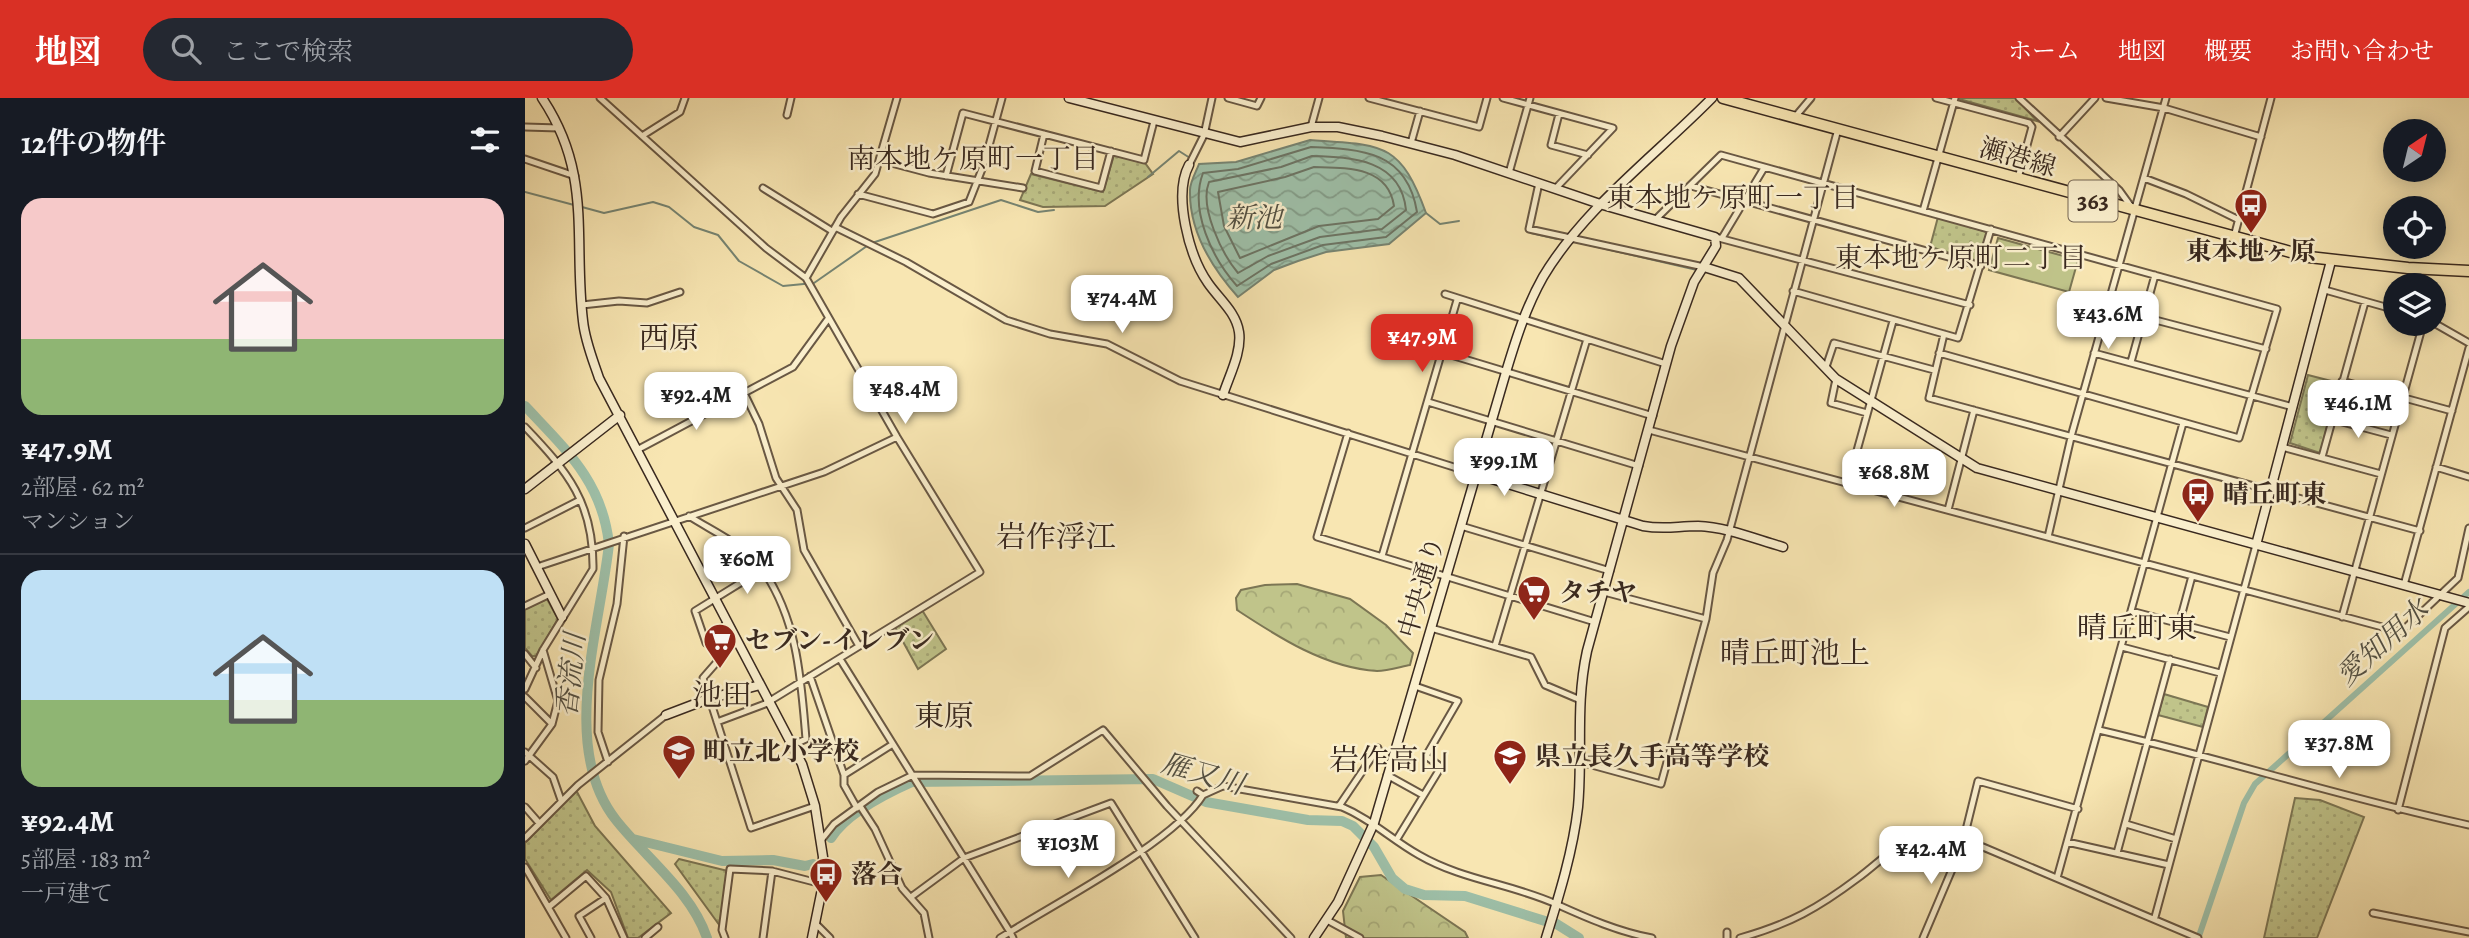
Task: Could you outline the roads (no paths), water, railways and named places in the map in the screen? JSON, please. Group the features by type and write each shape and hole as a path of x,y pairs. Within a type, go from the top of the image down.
{"highway":[{"name":"瀬港線","path":"1723,98 2133,211 2331,261 2469,271"}],"street":[{"path":"542,98 559,128 580,199 582,305 588,346 599,378 793,745 815,806 822,839 822,884 812,938"},
{"path":"600,98 766,248 807,279 897,437 980,572 770,700 717,722"},
{"path":"642,136 680,112 685,98"},
{"path":"787,115 791,98"},
{"path":"807,279 834,229 857,194 872,180 897,98"},
{"path":"857,194 933,214 969,202 984,164 1002,98"},
{"path":"1069,98 1204,135 1240,142 1311,127 1338,127 1411,143 1603,205 1970,305"},
{"path":"1105,108 1108,98"},
{"path":"1212,98 1204,135 1183,178 1182,193 1191,250 1210,286 1233,315 1239,331 1237,352 1223,395"},
{"path":"1228,98 1257,106 1261,98"},
{"path":"1311,127 1319,98"},
{"path":"1369,98 1479,127 1487,98"},
{"path":"1503,98 1613,128 1556,188"},
{"path":"1509,173 1529,98"},
{"name":"中央通り","path":"1314,938 1327,920 1374,823 1522,320 1544,276 1571,240 1712,98"},
{"path":"1795,117 1811,98"},
{"path":"1936,98 1954,100 2029,123 2032,127 2017,179"},
{"path":"2019,98 2119,190 2133,211"},
{"path":"2059,137 2095,98"},
{"path":"2106,98 2164,108 2261,137"},
{"path":"2047,537 2082,396 2166,98"},
{"path":"2234,237 2271,98"},
{"path":"1923,211 1954,100"},
{"path":"1411,143 1420,111"},
{"path":"946,176 963,113 1144,160 1154,121"},
{"path":"1559,114 1551,145 1588,155"},
{"path":"525,127 559,128"},
{"path":"1577,761 1661,784 1706,619 1713,573 1750,456 1838,128"},
{"path":"1044,134 1035,171 1101,188 1111,151"},
{"path":"1657,218 1721,155 2275,306 2277,309 2239,438 2082,396 1939,353"},
{"path":"525,159 575,176"},
{"path":"880,160 946,176 1023,188"},
{"path":"1546,938 1574,829 1578,699 1595,622 1654,416 1666,364 1685,305 1716,246 1718,237 1744,203 1764,168"},
{"path":"2144,178 2186,194 2239,220"},
{"path":"1539,183 1528,228 1571,240 1704,267 1739,278 1836,379 1977,468 2468,604 2445,628 2398,810"},
{"path":"1691,186 1744,203 1981,266"},
{"path":"763,188 834,229 906,262 1006,320 1051,334 1107,344 1171,376 1223,395 1624,519 1665,530 1697,526 1728,531 1783,547"},
{"path":"1793,291 1958,338 1962,335 1991,229"},
{"path":"2155,917 2331,261"},
{"path":"2131,362 2155,275"},
{"path":"2325,290 2383,307"},
{"path":"582,305 619,301 646,303 680,292"},
{"path":"1444,294 1666,364"},
{"path":"1382,556 1457,300"},
{"path":"2322,457 2365,302"},
{"path":"2144,317 2266,349"},
{"path":"637,450 793,367 828,319"},
{"path":"1848,483 1892,321"},
{"path":"2404,585 2469,346 2446,331"},
{"path":"1944,334 1927,396 2420,531"},
{"path":"2342,617 2420,336"},
{"path":"1495,646 1587,339"},
{"path":"1826,367 1833,343 1934,370"},
{"path":"1441,352 1654,416"},
{"path":"2094,352 2293,407"},
{"path":"1836,379 1831,403 1867,414"},
{"path":"2342,381 2452,411"},
{"path":"744,393 759,425 780,486 797,510 804,550 859,646"},
{"path":"1428,402 1555,443 1639,466"},
{"path":"1948,510 1974,410"},
{"path":"525,489 620,415"},
{"path":"2331,419 2392,435"},
{"path":"2057,878 2182,423"},
{"path":"525,427 560,462 572,480 594,546 593,569 543,650 525,689"},
{"path":"1649,430 2401,632 2447,597 2458,578 2469,528"},
{"path":"1349,433 1317,537 1595,622"},
{"path":"537,567 824,472 897,437"},
{"path":"2282,447 2381,474"},
{"path":"2436,467 2469,477"},
{"path":"525,528 580,500"},
{"path":"689,516 742,551 763,569 789,624 799,659 806,739 793,745"},
{"path":"1461,526 1610,571"},
{"path":"605,764 598,732 599,680 617,604 623,537"},
{"path":"525,544 562,617"},
{"path":"728,622 712,642 706,643 695,611 763,569"},
{"path":"2179,624 2192,576"},
{"path":"1604,592 1706,619"},
{"path":"525,606 550,594"},
{"path":"2131,611 2230,637"},
{"path":"1431,628 1531,657 1545,685 1578,699"},
{"path":"737,639 702,678 751,828 815,806"},
{"path":"2122,647 2220,673"},
{"path":"543,650 558,701 552,724 527,757 553,777 561,800"},
{"path":"525,653 536,668"},
{"path":"840,659 1011,935"},
{"path":"2117,853 2170,659"},
{"path":"810,676 844,775 844,785 866,814 894,872 924,913 929,938"},
{"path":"525,838 561,800 666,715 708,699 761,685"},
{"path":"1397,839 1441,767 1426,756 1458,701 1415,686"},
{"path":"525,697 552,724"},
{"path":"822,839 834,824 886,788 913,775 1030,776 1103,730 1143,779 1291,938"},
{"path":"2099,730 2197,754 2398,810 2469,825"},
{"path":"844,775 893,744"},
{"path":"1339,806 1378,748"},
{"path":"1387,775 1423,794"},
{"path":"1923,938 1963,840 1978,781 2078,809"},
{"path":"1000,938 1011,935 1140,850 1181,821 1198,803 1201,794 1223,786 1339,806 1357,812 1418,855 1440,865 1556,904 1627,933 1652,938"},
{"path":"911,897 964,858 1111,803 1192,937"},
{"path":"525,807 539,823"},
{"path":"2126,824 2176,839"},
{"path":"1740,938 1805,916 1915,837 1963,840 2155,917 2199,938"},
{"path":"2067,842 2169,865"},
{"path":"525,867 550,905 566,938"},
{"path":"725,938 722,930 730,869 772,871 822,884"},
{"path":"763,938 772,871"},
{"path":"550,905 586,876 606,898 624,938"},
{"path":"590,938 579,916 606,898"},
{"path":"2373,913 2469,932"},
{"path":"1327,920 1360,938"},
{"path":"816,924 830,938"},
{"path":"645,938 656,932"}],"water":[{"name":"新池","path":"1310,140 1355,143 1385,151 1407,172 1426,213 1389,244 1326,252 1298,261 1274,270 1238,297 1211,261 1193,220 1190,187 1199,164 1236,162"}],"waterway":[{"path":"1148,177 1179,151 1190,158"},
{"path":"525,192 574,205"},
{"path":"872,243 1001,200 1038,212 1054,210"},
{"path":"582,207 604,213 653,202 669,207 694,227 718,235 739,261 783,286 814,283 867,246"},
{"path":"1426,213 1440,224 1459,221"},
{"path":"1531,233 1557,239"},
{"path":"1580,243 1697,270"},
{"name":"香流川","path":"525,406 580,468 599,502 605,522 609,544 592,649 586,723 590,758 599,791 616,820 691,905 707,938"},
{"name":"愛知用水","path":"2199,936 2244,803 2255,784 2469,592"},
{"name":"雁又川","path":"831,838 857,812 912,782 1153,779 1206,802 1308,820 1342,821 1353,826 1374,847 1392,878 1405,889 1424,895 1465,896 1545,921"},
{"name":"雁又川","path":"633,839 722,861 773,860 805,866 813,864"},
{"name":"雁又川","path":"1555,923 1579,938"}],"place":[{"name":"東本地ヶ原","path":"2251,235"},
{"name":"晴丘町東","path":"2198,524"},
{"name":"タチヤ","path":"1534,622"},
{"name":"セブン-イレブン","path":"720,670"},
{"name":"町立北小学校","path":"679,781"},
{"name":"県立長久手高等学校","path":"1510,786"},
{"name":"落合","path":"826,904"}],"district":[{"name":"南本地ケ原町一丁目","path":"973,158"},
{"name":"東本地ケ原町一丁目","path":"1733,197"},
{"name":"東本地ケ原町二丁目","path":"1961,257"},
{"name":"西原","path":"669,338"},
{"name":"岩作浮江","path":"1056,537"},
{"name":"晴丘町東","path":"2137,628"},
{"name":"晴丘町池上","path":"1795,653"},
{"name":"池田","path":"722,695"},
{"name":"東原","path":"944,716"},
{"name":"岩作高山","path":"1389,760"}]}
